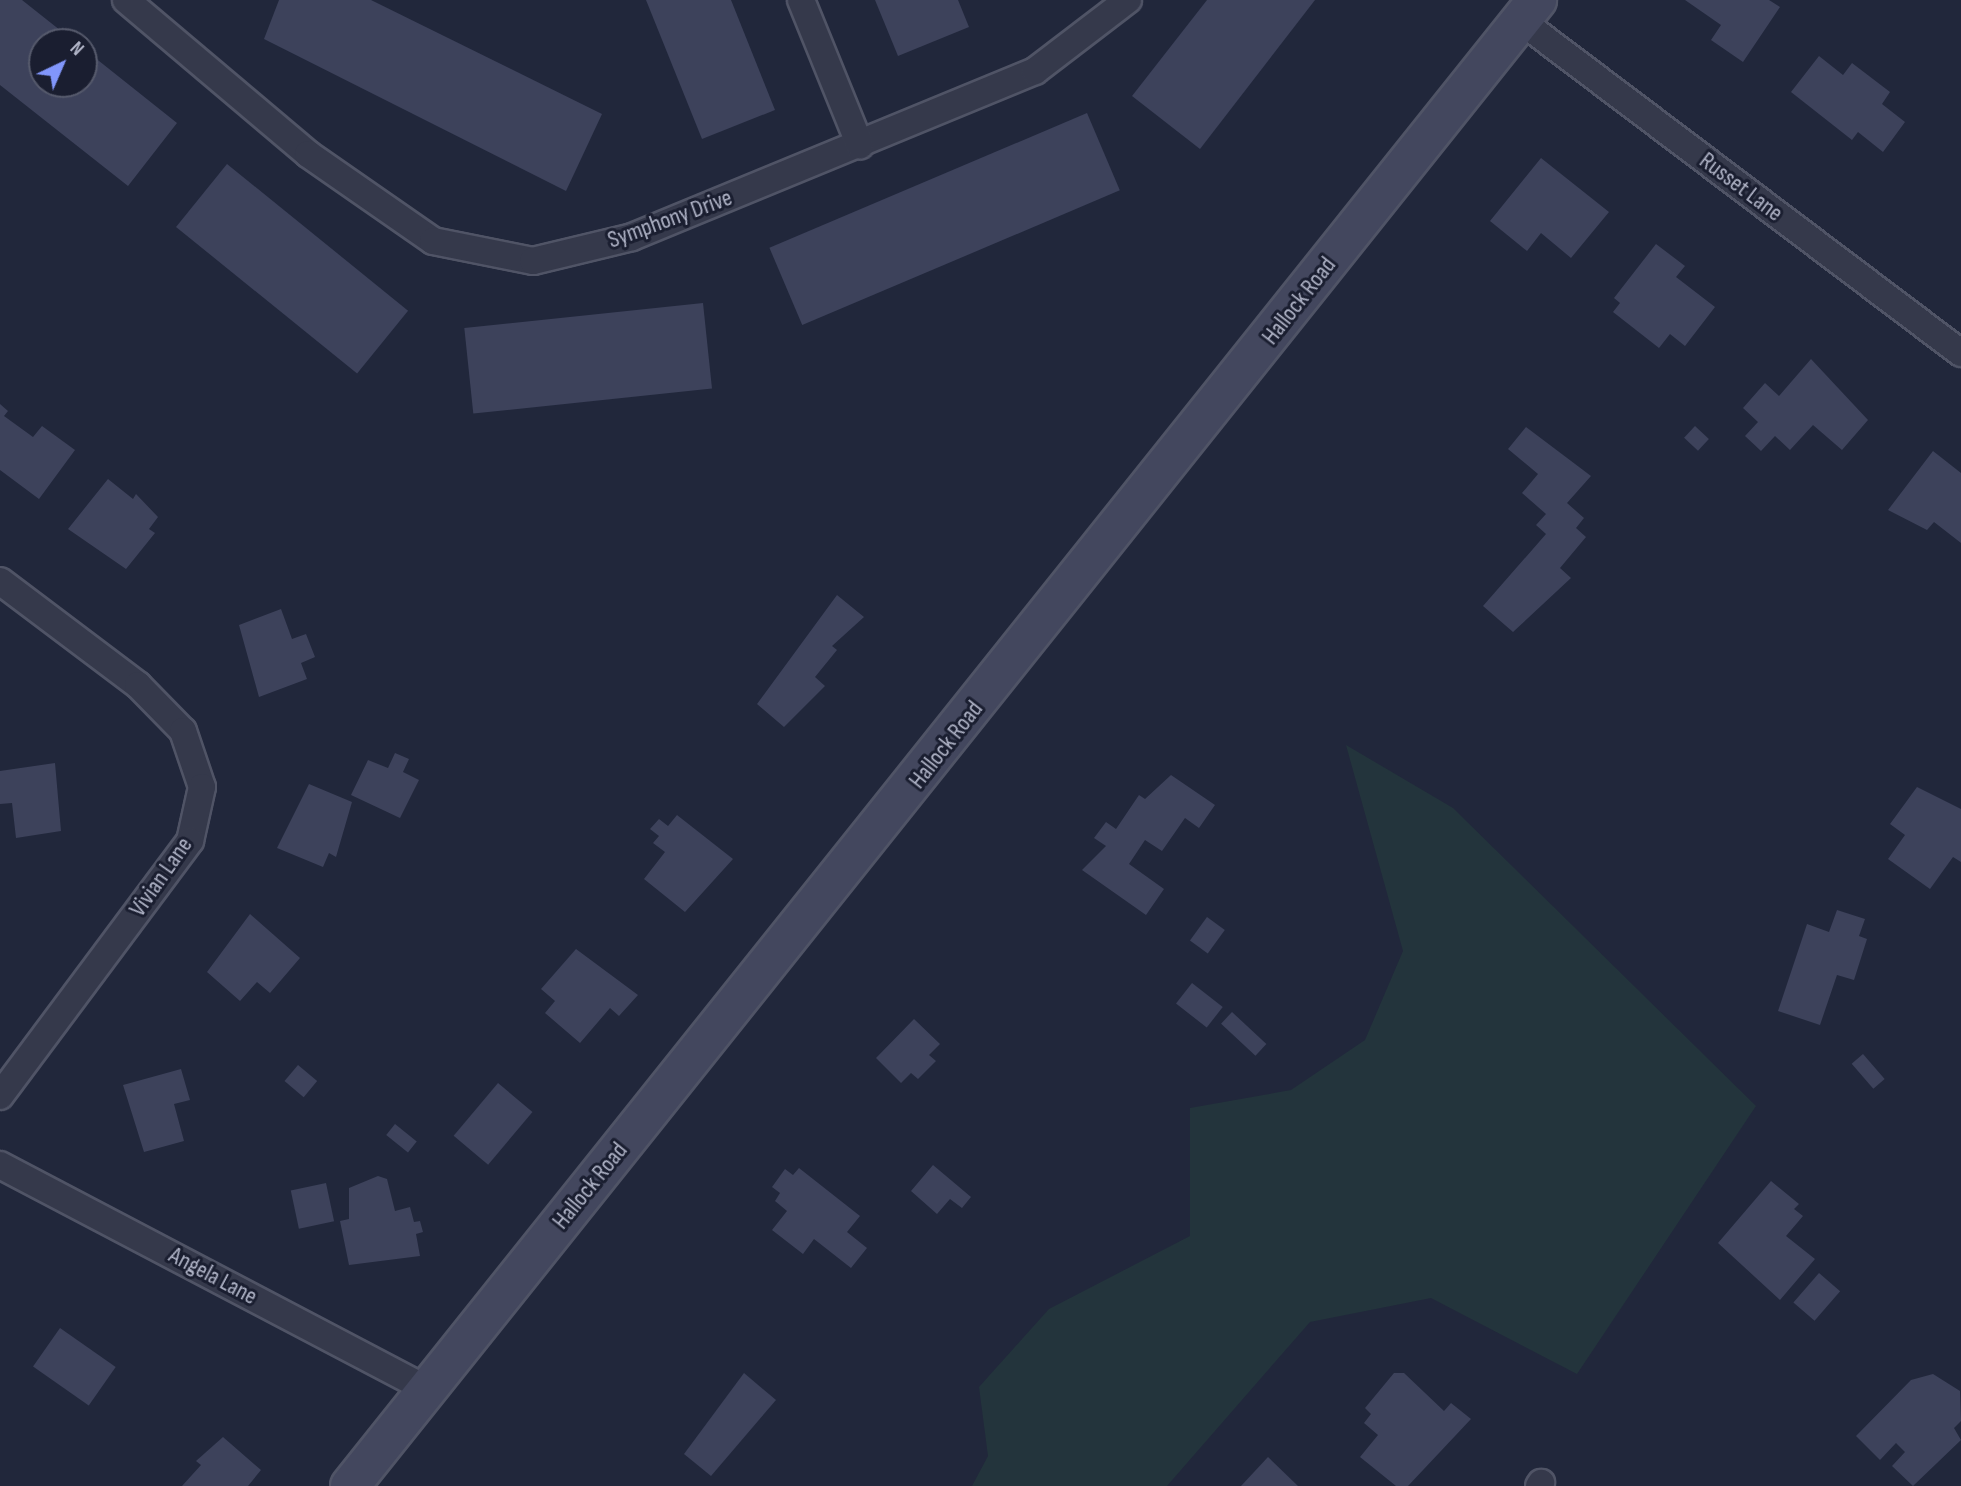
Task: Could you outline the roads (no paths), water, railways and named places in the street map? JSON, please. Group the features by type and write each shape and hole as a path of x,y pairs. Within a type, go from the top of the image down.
{"street":[{"name":"Symphony Drive","path":"126,0 308,154 433,241 533,261 632,237 1035,71 1128,0"},
{"path":"801,0 860,145"},
{"name":"Russet Lane","path":"1529,10 1961,353"},
{"name":"Hallock Road","path":"350,1486 425,1388 838,881 1529,10"},
{"name":"Vivian Lane","path":"0,582 138,685 183,732 202,794 190,841 0,1096"},
{"name":"Angela Lane","path":"0,1165 425,1388"}]}
